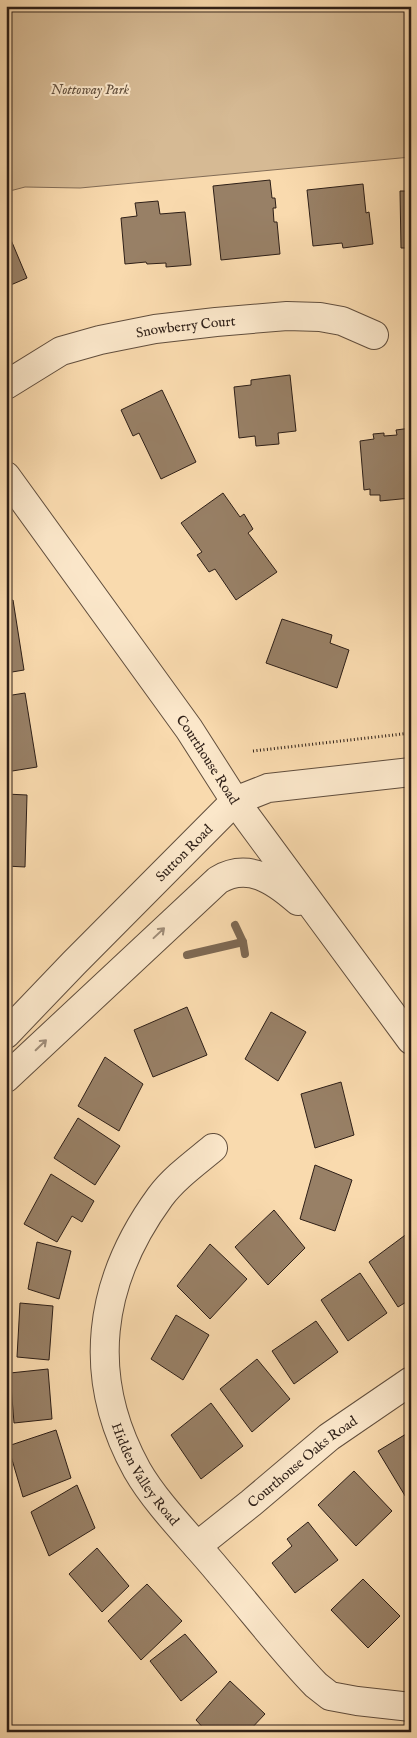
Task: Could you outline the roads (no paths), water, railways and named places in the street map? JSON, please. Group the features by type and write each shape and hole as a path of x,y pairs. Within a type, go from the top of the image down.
{"street":[{"name":"Snowberry Court","path":"6,385 60,352 100,340 154,329 287,316 320,316 342,321 374,335"},
{"name":"Courthouse Road","path":"6,476 189,729 235,801 411,1040"},
{"name":"Sutton Road","path":"6,1034 157,878 235,801 268,788 411,772"},
{"path":"6,1078 205,890 228,873 254,873 267,879 287,891 327,926"},
{"name":"Hidden Valley Road","path":"212,1148 161,1196 134,1239 113,1290 107,1315 104,1341 105,1371 109,1397 116,1422 126,1449 152,1492 306,1675 330,1696 411,1707"},
{"name":"Courthouse Oaks Road","path":"197,1546 251,1504 329,1437 411,1381"}],"waterway":[{"path":"235,925 243,942 245,954"},
{"path":"187,955 243,942"}],"park label":[{"name":"Nottoway Park","path":"90,89"}]}
